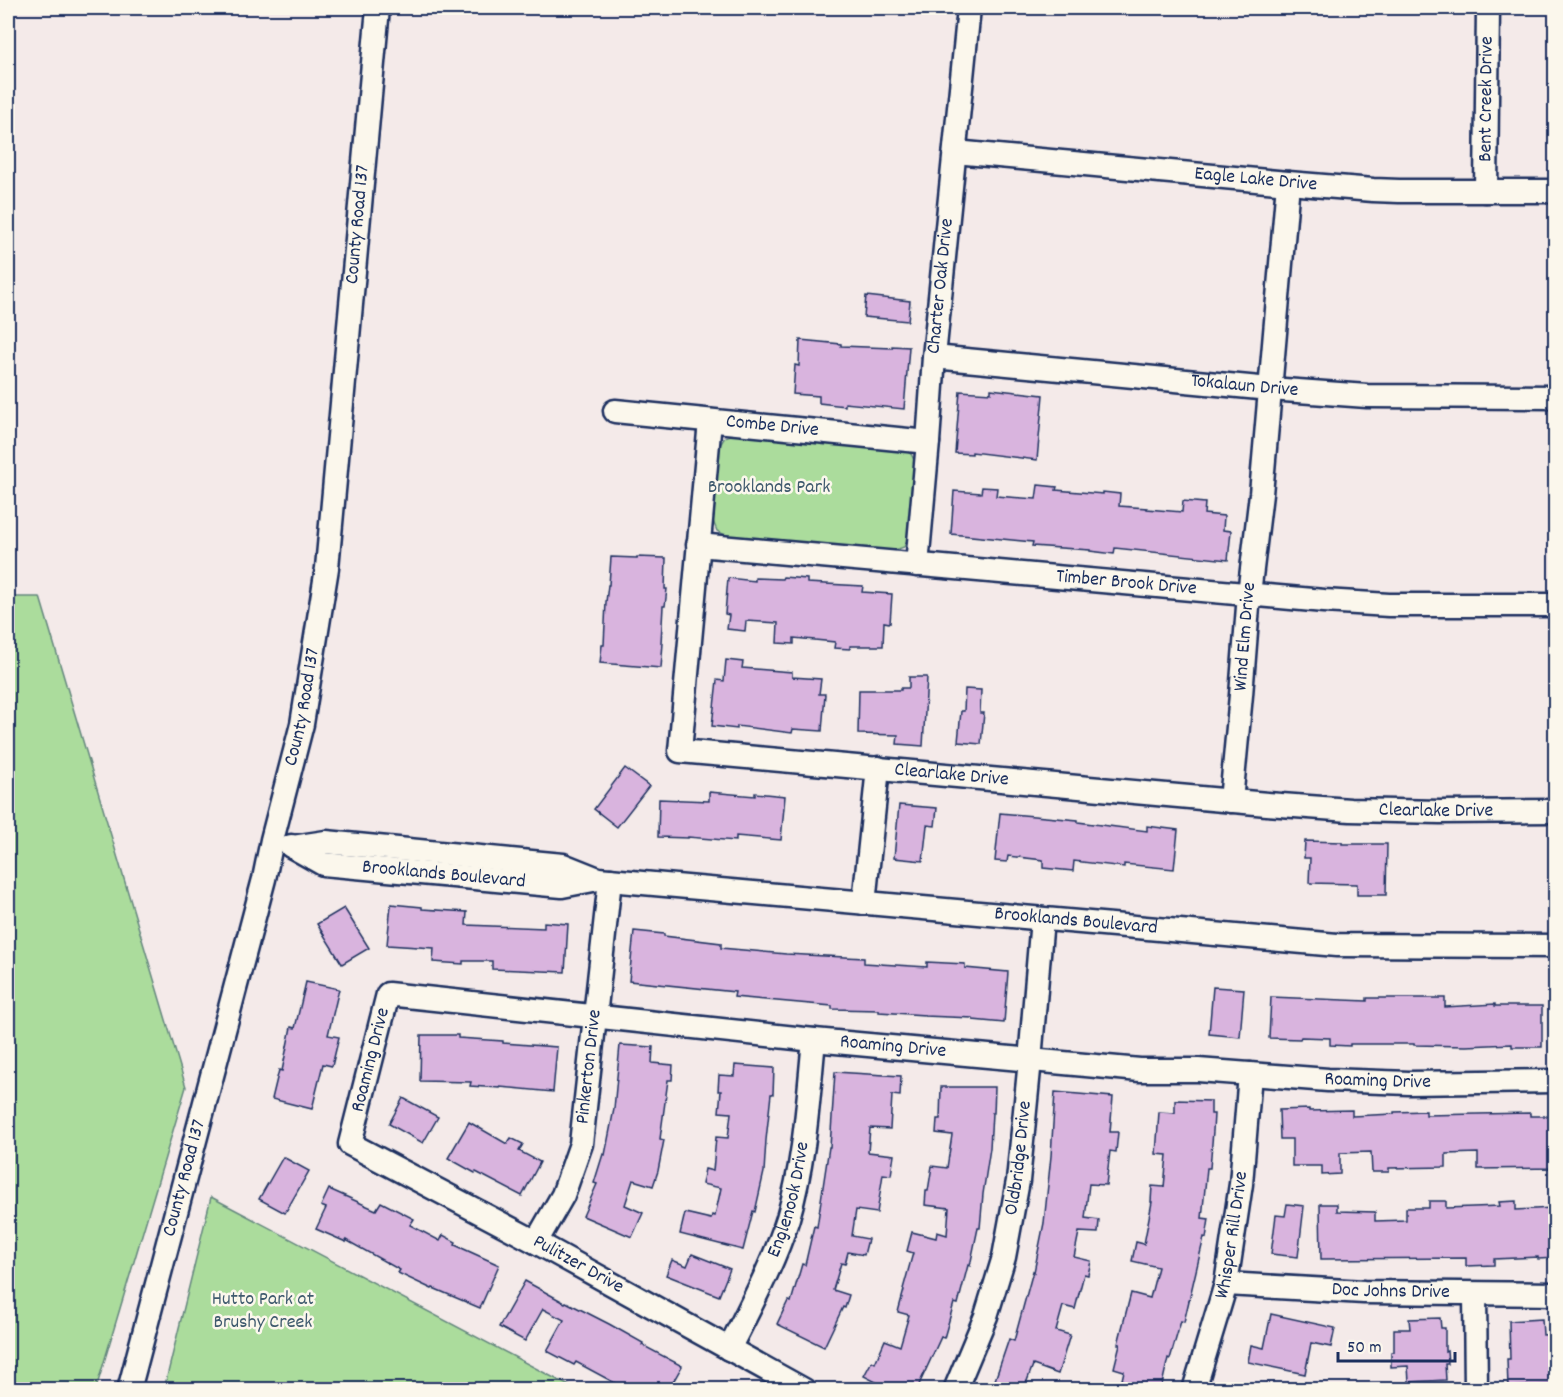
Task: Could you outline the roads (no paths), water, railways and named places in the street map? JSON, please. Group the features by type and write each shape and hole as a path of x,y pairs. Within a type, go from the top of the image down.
{"street":[{"name":"County Road 137","path":"129,1389 264,879 283,844 327,568 378,8"},
{"name":"Charter Oak Drive","path":"917,564 934,357 969,8"},
{"name":"Bent Creek Drive","path":"1486,191 1488,8"},
{"name":"Eagle Lake Drive","path":"955,152 1288,183 1400,191 1556,191"},
{"name":"Wind Elm Drive","path":"1231,801 1288,183"},
{"name":"Tokalaun Drive","path":"934,357 1367,396 1556,397"},
{"name":"Combe Drive","path":"615,411 928,442"},
{"name":"Clearlake Drive","path":"710,420 680,751 1350,810 1556,811"},
{"name":"Timber Brook Drive","path":"698,545 1389,605 1556,605"},
{"path":"864,903 878,768"},
{"name":"Brooklands Boulevard","path":"283,844 326,842 563,865 604,880 1337,945 1556,946"},
{"name":"Pinkerton Drive","path":"536,1242 563,1196 580,1143 596,1016 604,880"},
{"name":"Oldbridge Drive","path":"955,1389 986,1316 1004,1257 1018,1181 1042,919"},
{"name":"Roaming Drive","path":"350,1144 388,994 814,1040 1140,1070 1198,1070 1328,1080 1409,1083 1556,1082"},
{"name":"Englenook Drive","path":"729,1349 763,1282 787,1220 802,1159 814,1040"},
{"name":"Whisper Rill Drive","path":"1194,1389 1226,1284 1241,1184 1250,1074"},
{"name":"Pulitzer Drive","path":"350,1144 536,1242 804,1389"},
{"name":"Doc Johns Drive","path":"1226,1284 1364,1292 1556,1294"},
{"path":"1475,1294 1476,1389"}],"park label":[{"name":"Brooklands Park","path":"769,488"},
{"name":"Hutto Park at Brushy Creek","path":"263,1312"}]}
